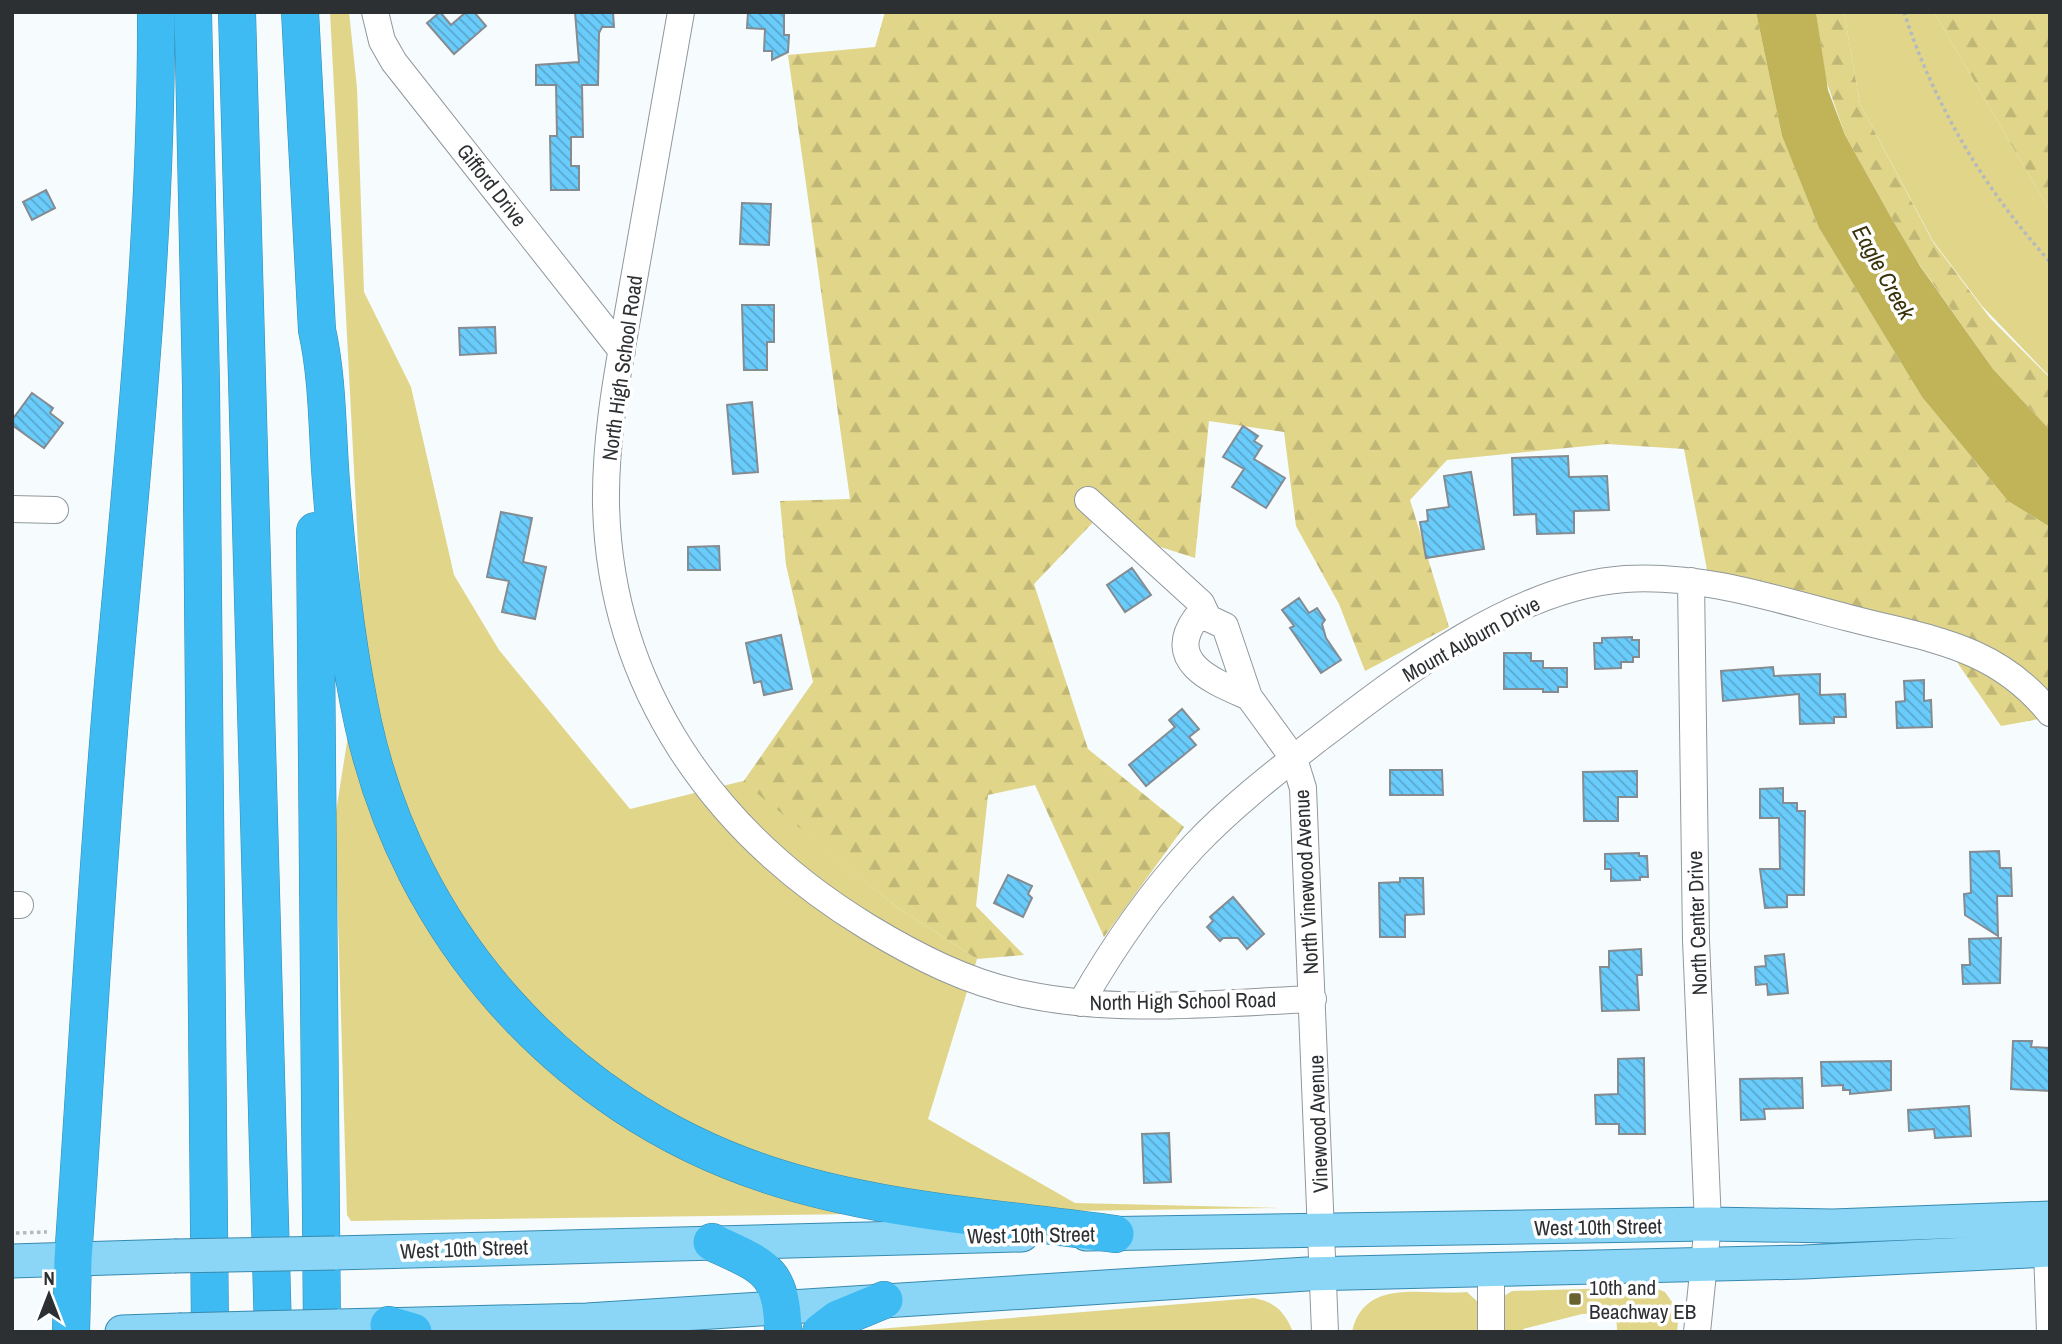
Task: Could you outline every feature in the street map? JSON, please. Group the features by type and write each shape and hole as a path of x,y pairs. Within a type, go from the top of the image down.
{"highway":[{"path":"71,1332 73,1259 109,726 146,296 155,146 156,12"},
{"path":"192,12 201,371 194,1331"},
{"path":"237,12 274,1332"},
{"path":"300,12 317,330 324,364 331,482 341,578 362,720 389,812 426,893 473,966 500,998 566,1063 604,1093 648,1121 722,1158 768,1175 879,1201 1115,1234"},
{"path":"317,330 312,364 330,1329"},
{"path":"712,1242 738,1252 760,1266 775,1285 782,1320"},
{"path":"821,1332 838,1319 884,1300"}],"main road":[{"name":"West 10th Street","path":"122,1332 401,1328 587,1320 782,1320 884,1300 1323,1251 1709,1224 1833,1226 2049,1240"},
{"name":"West 10th Street","path":"12,1261 1115,1234 1323,1251 1491,1269 1703,1264 2049,1240"}],"street":[{"name":"Gifford Drive","path":"375,12 382,40 394,62 622,351"},
{"name":"North High School Road","path":"681,12 622,351 607,452 606,504 611,557 624,618 640,667 661,714 693,768 738,825 767,855 807,887 897,944 972,979 1023,994 1081,1003 1131,1006 1313,999"},
{"path":"1088,500 1201,603 1208,618"},
{"path":"12,509 55,510"},
{"name":"Mount Auburn Drive","path":"1081,1003 1123,935 1182,860 1230,810 1405,676 1469,636 1529,604 1572,589 1616,580 1716,584 1977,653 2021,683 2050,713"},
{"name":"North Center Drive","path":"1691,581 1696,940 1709,1224 1697,1332"},
{"name":"North Vinewood Avenue","path":"1249,697 1202,674 1192,664 1184,646 1186,632 1196,618 1208,618 1225,626 1249,697 1294,759 1303,788 1313,999"},
{"name":"Vinewood Avenue","path":"1313,999 1325,1332"},
{"path":"2049,1240 2050,1332"},
{"path":"1491,1269 1491,1332"}],"path":[{"path":"1904,12 1924,66 1958,135 2000,201 2050,262"},
{"path":"12,1233 31,1232"}],"green space":[{"path":"330,12 349,12 357,88 364,292 411,387 454,575 499,650 630,809 743,781 897,907 977,959 928,1119 1075,1203 1279,1208 351,1221 347,1215 335,818 363,641"},
{"path":"885,12 1756,12 1782,136 1819,228 1922,397 2008,501 2050,527 2050,717 2001,726 1950,652 1708,575 1684,449 1607,444 1447,460 1410,500 1449,627 1365,671 1339,604 1296,526 1284,432 1209,421 1195,558 1148,543 1102,513 1034,584 1088,749 1184,827 1104,937 1035,785 988,795 976,906 1024,955 977,959 897,907 743,782 813,682 786,565 780,501 850,499 788,55 875,47"},
{"path":"1816,12 1844,12 1860,104 1933,242 1990,318 2050,378 2050,430 1993,369 1917,261 1892,219 1845,135 1826,80"},
{"path":"1844,12 1934,12 2050,211 2050,377 1982,306 1933,241 1860,104"},
{"path":"1934,12 2050,12 2050,211"},
{"path":"1652,1287 1665,1292 1679,1312 1677,1332 1617,1330 1616,1313 1582,1314 1523,1329 1524,1332 1501,1332 1504,1296 1512,1291"},
{"path":"1398,1292 1467,1292 1480,1304 1481,1332 1352,1332 1359,1314 1369,1303 1383,1296"},
{"path":"1254,1298 1268,1302 1278,1309 1293,1332 841,1332"}],"water":[{"name":"Eagle Creek","path":"1756,12 1816,12 1828,90 1845,135 1892,219 1920,266 1993,369 2050,430 2050,527 2008,501 1922,397 1819,228 1782,136"}],"building":[{"path":"440,12 451,25 466,12 474,12 486,26 454,54 427,23"},
{"path":"575,12 613,12 614,27 602,27 599,33 598,85 582,85 583,137 571,137 571,166 579,166 579,190 551,190 550,136 557,136 556,85 536,85 536,65 579,62"},
{"path":"748,12 784,12 784,35 789,35 788,52 772,60 772,51 764,51 765,29 747,28"},
{"path":"46,190 55,208 32,220 23,202"},
{"path":"742,203 771,204 769,245 740,244"},
{"path":"742,305 774,305 774,342 767,342 767,370 744,370"},
{"path":"495,327 496,353 460,355 459,328"},
{"path":"32,393 53,408 50,413 63,423 44,448 12,425 12,420"},
{"path":"752,402 758,472 733,474 727,405"},
{"path":"1243,426 1258,436 1254,441 1262,446 1254,459 1285,478 1266,508 1232,487 1244,469 1223,457"},
{"path":"1568,456 1569,477 1607,476 1609,510 1574,511 1574,533 1537,534 1536,514 1514,515 1512,458"},
{"path":"1471,472 1484,549 1426,558 1420,522 1428,521 1427,510 1449,507 1444,476"},
{"path":"501,512 532,518 523,562 546,567 535,619 502,612 509,581 487,577"},
{"path":"719,546 720,570 688,570 688,547"},
{"path":"1132,568 1151,595 1125,612 1107,585"},
{"path":"1299,598 1309,613 1317,608 1325,620 1322,624 1326,638 1341,660 1321,673 1290,628 1294,626 1282,610"},
{"path":"781,635 792,689 764,695 761,681 754,683 746,643"},
{"path":"1632,637 1632,640 1639,640 1639,657 1633,657 1633,662 1621,662 1621,668 1595,669 1594,643 1602,643 1602,638"},
{"path":"1504,653 1531,653 1531,661 1543,661 1543,668 1567,668 1567,687 1558,687 1558,692 1543,692 1543,689 1504,689"},
{"path":"1773,667 1774,676 1820,674 1820,695 1845,694 1846,717 1834,717 1834,723 1800,724 1799,694 1723,701 1721,671"},
{"path":"1924,680 1924,701 1931,700 1932,727 1897,728 1896,702 1905,701 1904,681"},
{"path":"1182,709 1199,729 1189,737 1196,745 1146,786 1129,765 1175,727 1169,720"},
{"path":"1390,770 1442,770 1443,795 1390,795"},
{"path":"1637,771 1637,797 1618,797 1618,821 1584,821 1583,772"},
{"path":"1783,788 1783,803 1797,803 1797,811 1805,811 1804,895 1787,895 1787,907 1765,908 1760,869 1780,869 1779,818 1760,818 1760,789"},
{"path":"1999,851 2000,868 2011,868 2012,896 1997,896 1998,936 1965,915 1964,894 1971,893 1970,852"},
{"path":"1639,853 1639,856 1647,856 1648,877 1640,877 1640,880 1611,881 1611,869 1605,869 1605,854"},
{"path":"1008,875 1032,886 1028,894 1032,898 1023,917 994,903"},
{"path":"1400,878 1423,878 1424,914 1405,915 1405,937 1380,937 1379,883 1400,882"},
{"path":"1233,897 1264,934 1247,949 1238,938 1223,938 1220,941 1207,927 1213,921 1210,917"},
{"path":"2001,938 2000,983 1963,984 1962,965 1970,965 1969,939"},
{"path":"1641,949 1642,975 1637,975 1639,1010 1602,1011 1600,967 1609,967 1609,951"},
{"path":"1784,954 1788,993 1768,995 1767,984 1756,985 1755,967 1766,966 1765,956"},
{"path":"2013,1041 2032,1041 2031,1047 2050,1048 2050,1091 2011,1089"},
{"path":"1644,1058 1645,1134 1619,1134 1619,1124 1596,1124 1595,1095 1618,1094 1618,1059"},
{"path":"1891,1061 1891,1090 1850,1094 1850,1090 1843,1090 1843,1085 1822,1086 1821,1062"},
{"path":"1802,1078 1803,1108 1764,1109 1765,1119 1741,1120 1740,1079"},
{"path":"1969,1106 1971,1136 1935,1138 1934,1129 1909,1131 1908,1110"},
{"path":"1169,1133 1171,1182 1144,1183 1142,1134"}],"place":[{"name":"10th and Beachway EB","path":"1575,1299"}]}
